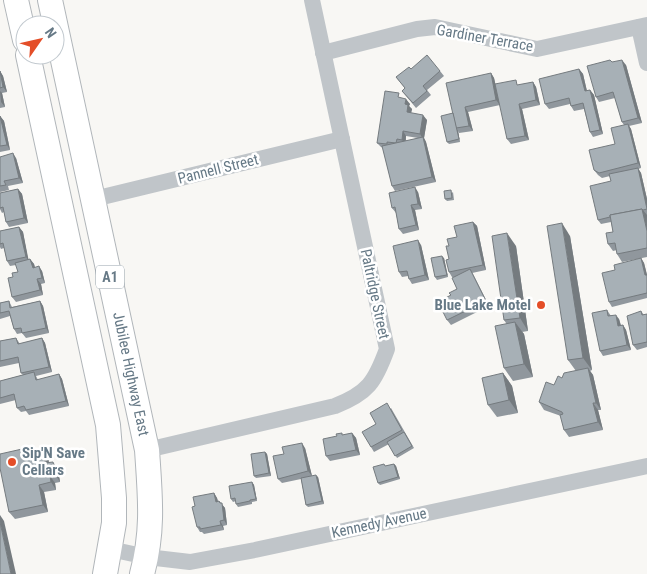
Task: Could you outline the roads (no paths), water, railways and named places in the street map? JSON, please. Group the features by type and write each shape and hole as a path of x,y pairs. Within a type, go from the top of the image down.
{"highway":[{"path":"16,0 19,15"},
{"name":"Jubilee Highway East","path":"50,0 147,450 151,518 144,565"},
{"name":"A1","path":"30,65 108,425 114,498 114,523 105,574"},
{"path":"35,86 67,79"}],"street":[{"name":"Paltridge Street","path":"147,450 335,406 355,398 371,385 381,366 386,349 312,0"},
{"name":"Gardiner Terrace","path":"323,53 417,29 435,28 536,49 643,26"},
{"path":"643,26 647,63"},
{"name":"Pannell Street","path":"94,199 342,140"},
{"name":"Kennedy Avenue","path":"110,549 144,565 190,562 647,466"}],"place":[{"name":"Blue Lake Motel","path":"541,305"},
{"name":"Sip'N Save Cellars","path":"12,462"}]}
